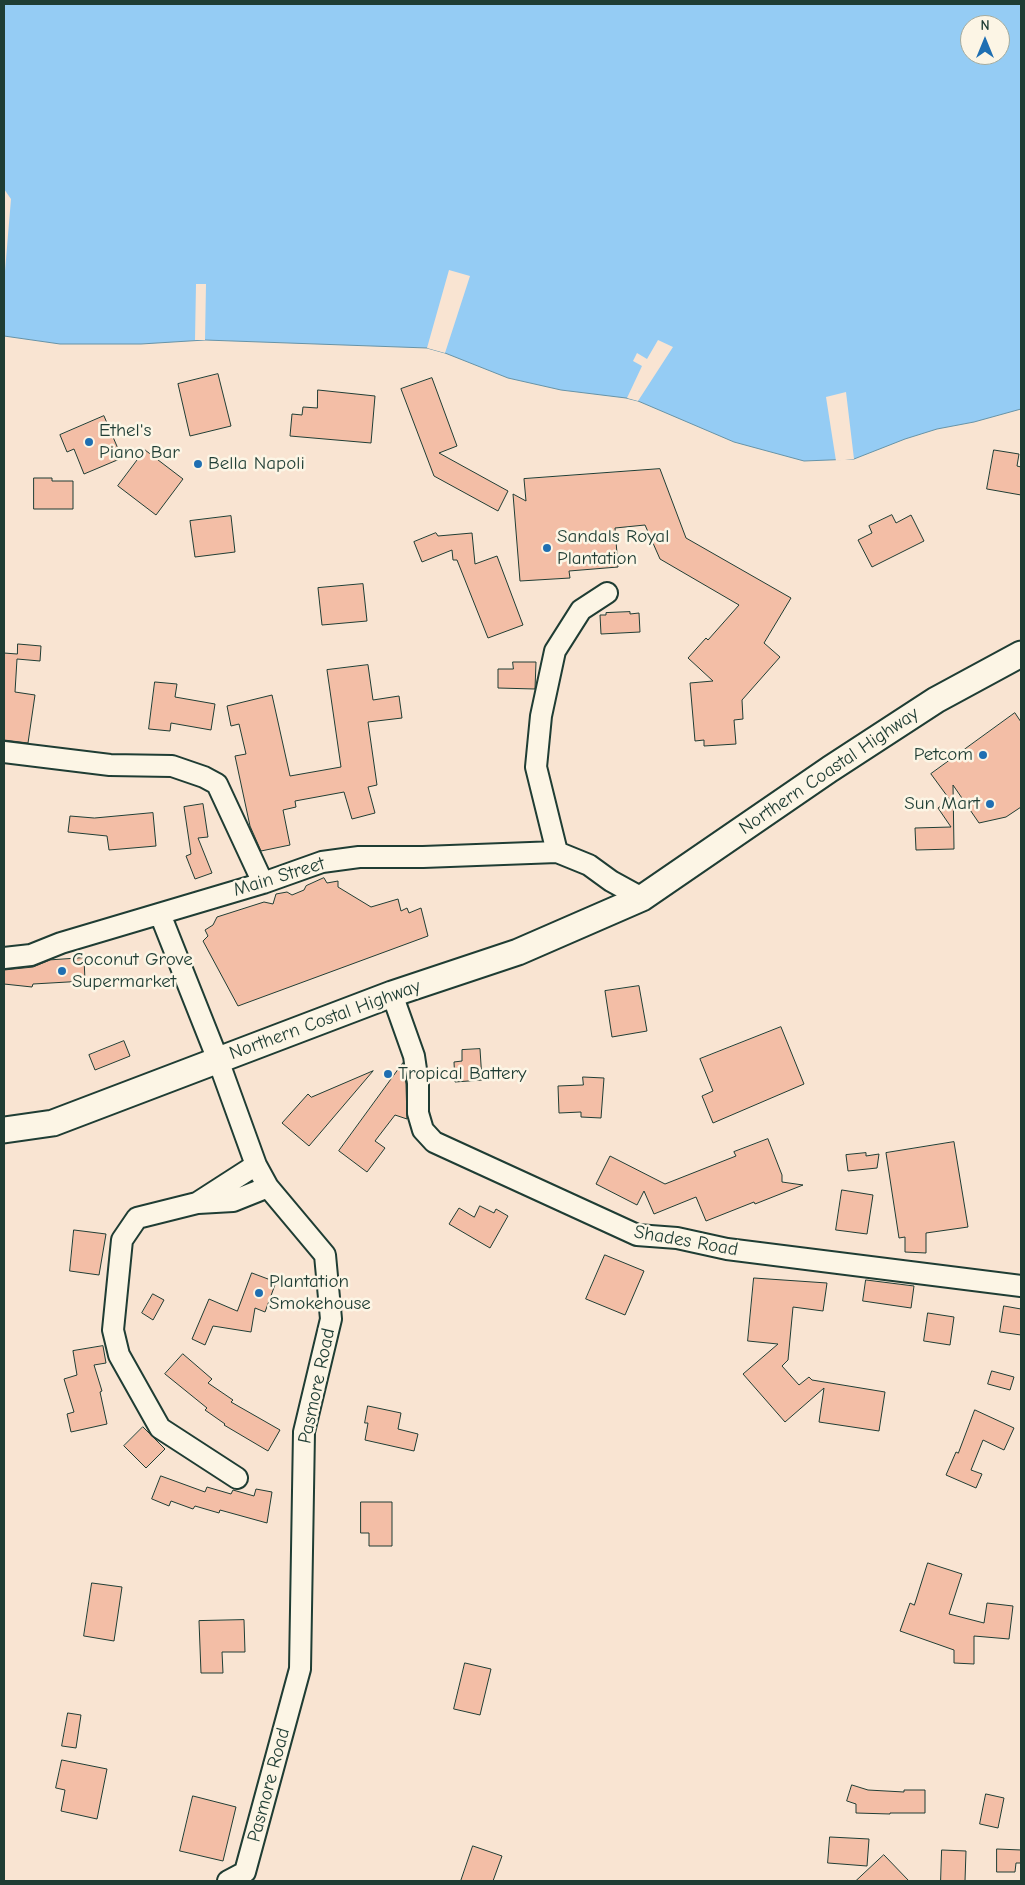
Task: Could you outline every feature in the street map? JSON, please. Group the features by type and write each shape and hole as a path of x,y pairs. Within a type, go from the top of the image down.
{"main road":[{"name":"Northern Coastal Highway","path":"642,898 830,769 936,700 1021,654"},
{"name":"Northern Costal Highway","path":"4,1130 53,1123 392,994 518,952 642,898"}],"street":[{"path":"557,852 536,768 541,716 555,651 581,610 607,593"},
{"path":"4,752 110,765 172,766 204,777 217,784 263,883"},
{"name":"Main Street","path":"4,958 30,955 61,943 263,883 322,862 359,857 432,857 557,852 589,865 611,881 642,898"},
{"name":"Pasmore Road","path":"160,914 218,1060 256,1165 268,1187 325,1255 331,1319 304,1432 300,1669 245,1872 228,1881"},
{"name":"Shades Road","path":"392,994 414,1056 418,1082 418,1113 423,1130 434,1142 636,1235 677,1238 727,1249 1021,1286"},
{"path":"197,1203 256,1165"},
{"path":"237,1478 160,1428 120,1355 113,1330 122,1240 137,1218 197,1203 233,1201 268,1187"}],"water":[{"path":"4,4 1021,4 1021,409 974,422 937,429 854,459 804,461 734,442 638,401 561,390 508,378 445,353 427,348 205,340 141,344 60,344 4,336"}],"pier":[{"path":"4,189 11,199 4,283"},
{"path":"449,270 470,276 445,353 427,348"},
{"path":"196,284 206,284 205,340 195,340"},
{"path":"658,340 673,347 638,401 627,398 642,366 633,361 637,353 647,359"},
{"path":"846,392 854,459 836,461 826,397"}],"building":[{"path":"218,374 231,426 190,436 178,384"},
{"path":"432,378 457,446 439,453 508,491 498,511 434,476 401,389"},
{"path":"318,390 375,396 371,443 290,436 292,414 302,415 303,407 317,408"},
{"name":"Ethel's Piano Bar","path":"104,416 122,458 84,474 74,449 67,452 60,435"},
{"path":"145,450 183,479 156,515 118,486"},
{"path":"994,450 1019,454 1017,466 1021,467 1021,495 987,489"},
{"name":"Sandals Royal Plantation","path":"660,469 686,538 791,598 764,643 780,657 742,700 743,719 734,720 736,744 704,746 704,740 695,741 690,683 713,681 688,658 706,638 708,640 739,605 660,559 645,525 615,528 618,567 569,571 570,578 520,581 513,494 526,501 524,479"},
{"path":"34,478 52,478 52,481 73,481 73,509 34,509"},
{"path":"892,515 896,523 911,515 924,541 872,567 858,540 872,533 869,526"},
{"path":"231,516 235,552 195,557 190,521"},
{"path":"436,533 438,536 472,533 475,564 497,556 523,625 488,638 457,560 453,560 452,550 422,562 414,542"},
{"path":"363,584 367,621 322,625 318,588"},
{"path":"630,612 630,614 639,613 640,632 601,634 600,615"},
{"path":"18,644 41,646 40,661 17,659 15,692 35,695 28,743 4,740 4,653 17,654"},
{"path":"513,662 536,662 535,689 498,688 498,669 513,669"},
{"path":"368,665 373,700 399,696 402,718 368,722 377,785 368,787 375,813 352,819 344,792 295,801 296,807 283,810 290,845 261,851 250,826 235,756 246,754 239,724 231,726 227,706 272,695 290,776 341,767 327,670"},
{"path":"155,682 177,684 175,697 215,704 211,730 171,723 170,731 149,729"},
{"path":"1015,713 1021,722 1021,807 1006,817 979,823 953,785 954,849 916,850 915,828 951,827 938,808 950,800 931,774"},
{"path":"203,804 208,837 198,838 212,873 195,879 186,856 191,854 184,807"},
{"path":"153,813 156,846 109,850 107,836 68,832 70,816 94,818"},
{"path":"324,878 327,883 338,881 338,887 371,907 398,899 401,911 407,908 409,913 421,908 428,936 238,1006 203,941 208,936 205,930 213,925 217,917 264,902 273,904 276,894 287,892 292,895"},
{"name":"Coconut Grove Supermarket","path":"84,958 85,981 33,984 32,987 4,984 4,970 33,967 50,960"},
{"path":"639,986 647,1031 612,1037 605,991"},
{"path":"781,1027 804,1084 713,1123 702,1096 713,1091 700,1059"},
{"path":"124,1041 130,1056 95,1070 89,1055"},
{"path":"480,1049 482,1080 455,1082 454,1062 462,1061 462,1050"},
{"path":"403,1063 407,1119 395,1115 375,1141 385,1148 367,1172 339,1151"},
{"path":"373,1071 309,1146 282,1123 308,1094 311,1097"},
{"path":"583,1077 604,1078 601,1118 581,1117 581,1112 559,1113 558,1086 583,1085"},
{"path":"768,1139 782,1175 782,1182 803,1185 706,1221 696,1197 654,1214 644,1191 637,1205 596,1184 610,1156 665,1184 736,1156 734,1152"},
{"path":"954,1142 968,1227 926,1233 926,1253 905,1252 905,1237 899,1238 886,1153"},
{"path":"866,1153 866,1156 879,1154 877,1168 848,1171 846,1155"},
{"path":"842,1190 873,1195 867,1234 836,1230"},
{"path":"480,1206 494,1213 496,1209 508,1216 490,1248 449,1224 459,1208 474,1217"},
{"path":"74,1230 106,1234 99,1275 70,1271"},
{"path":"605,1255 644,1271 625,1315 586,1299"},
{"path":"252,1273 276,1282 265,1312 255,1308 251,1332 213,1326 205,1345 192,1339 209,1299 237,1311"},
{"path":"754,1278 827,1283 823,1311 793,1307 788,1360 782,1366 799,1385 809,1377 812,1380 885,1392 879,1431 819,1422 824,1388 785,1422 743,1374 778,1344 748,1341"},
{"path":"866,1280 914,1286 911,1308 863,1301"},
{"path":"153,1294 164,1300 153,1320 142,1313"},
{"path":"1004,1306 1021,1309 1021,1335 1000,1332"},
{"path":"928,1313 954,1317 950,1345 924,1341"},
{"path":"103,1346 106,1363 94,1365 102,1391 100,1392 107,1424 71,1432 67,1414 74,1412 64,1379 77,1375 73,1351"},
{"path":"183,1354 212,1379 208,1383 233,1400 231,1402 280,1430 268,1451 224,1425 205,1410 207,1408 165,1374"},
{"path":"992,1371 1014,1377 1010,1390 988,1384"},
{"path":"368,1406 401,1413 398,1429 418,1434 414,1451 365,1440"},
{"path":"975,1410 1014,1428 1004,1450 983,1440 971,1470 982,1474 976,1488 946,1475 956,1452 958,1453"},
{"path":"143,1427 165,1449 146,1468 124,1446"},
{"path":"161,1476 205,1492 207,1487 231,1494 233,1490 254,1496 256,1489 272,1492 267,1523 220,1510 219,1513 195,1506 193,1509 171,1501 169,1506 152,1499"},
{"path":"361,1502 392,1502 392,1546 369,1546 369,1533 361,1533"},
{"path":"928,1563 962,1574 949,1614 984,1623 987,1603 1013,1606 1009,1639 974,1636 974,1664 954,1663 954,1650 900,1631 910,1603 914,1605"},
{"path":"92,1583 122,1587 114,1641 84,1636"},
{"path":"244,1620 245,1652 222,1652 223,1673 201,1673 199,1621"},
{"path":"465,1663 491,1669 480,1715 454,1709"},
{"path":"68,1713 81,1715 76,1748 62,1746"},
{"path":"62,1760 107,1769 97,1819 61,1811 65,1790 56,1788"},
{"path":"852,1785 868,1790 904,1792 904,1790 925,1790 925,1813 856,1813 856,1804 847,1801"},
{"path":"986,1794 1004,1798 998,1828 980,1824"},
{"path":"193,1796 236,1807 223,1861 180,1851"},
{"path":"830,1837 869,1839 867,1866 828,1863"},
{"path":"473,1846 502,1856 493,1881 461,1881"},
{"path":"997,1849 1021,1850 1021,1863 1016,1863 1015,1872 997,1872"},
{"path":"942,1850 966,1851 965,1881 941,1881"},
{"path":"884,1855 909,1881 856,1881"}],"place":[{"name":"Ethel's Piano Bar","path":"89,442"},
{"name":"Bella Napoli","path":"198,464"},
{"name":"Sandals Royal Plantation","path":"547,548"},
{"name":"Petcom","path":"983,755"},
{"name":"Sun Mart","path":"990,804"},
{"name":"Coconut Grove Supermarket","path":"62,971"},
{"name":"Tropical Battery","path":"388,1074"},
{"name":"Plantation Smokehouse","path":"259,1293"}]}
